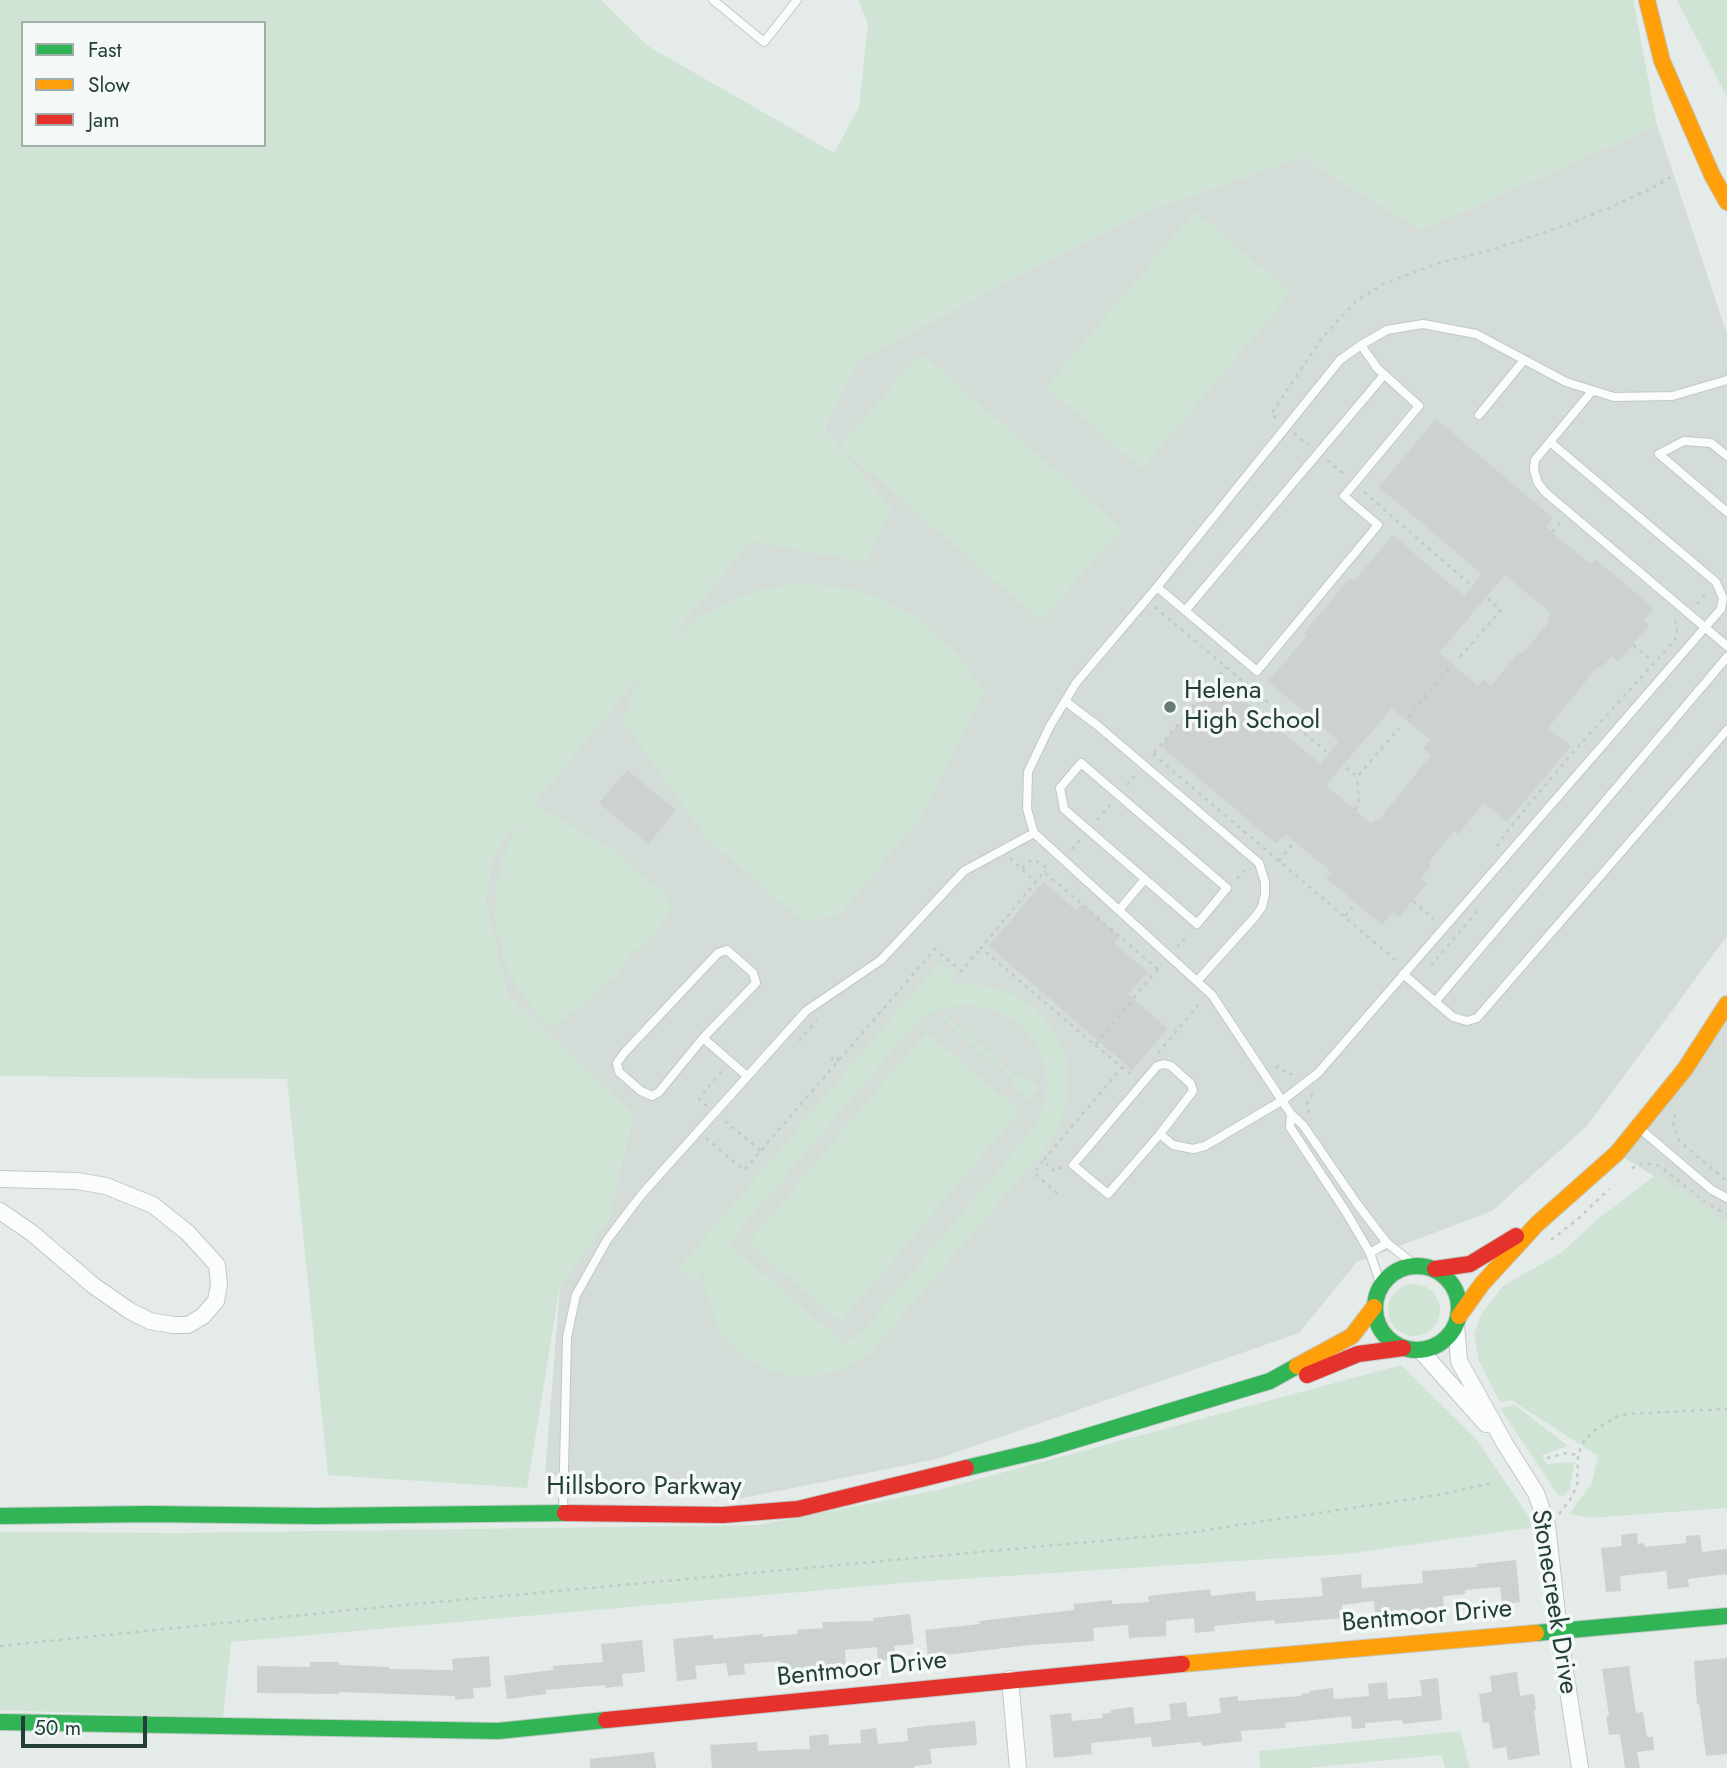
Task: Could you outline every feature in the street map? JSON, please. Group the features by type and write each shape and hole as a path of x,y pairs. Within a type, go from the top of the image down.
{"street":[{"path":"1647,0 1662,61 1712,175 1727,202"},
{"path":"1537,1224 1470,1264 1435,1269 1415,1265 1390,1275 1381,1285 1374,1307 1382,1332 1403,1348 1420,1350 1442,1343 1481,1285 1537,1224 1617,1153 1685,1069 1727,1004"},
{"path":"0,1179 45,1179 106,1186 153,1205 188,1233 217,1265 219,1283 216,1301 203,1316 188,1325 150,1321 93,1286 33,1233 0,1211"},
{"path":"1435,1269 1455,1288 1459,1302 1458,1320"},
{"name":"Hillsboro Parkway","path":"0,1516 316,1516 563,1512 723,1515 798,1509 1042,1450 1270,1381 1352,1336 1374,1307"},
{"name":"Stonecreek Drive","path":"1458,1320 1459,1361 1504,1444 1536,1493 1547,1525 1559,1632 1580,1768"},
{"name":"Hillsboro Parkway","path":"1270,1381 1291,1381 1358,1354 1403,1348"},
{"name":"Stonecreek Drive","path":"1420,1350 1504,1444"},
{"name":"Bentmoor Drive","path":"0,1722 498,1731 1010,1679 1503,1633 1559,1632 1727,1616"},
{"path":"1010,1679 1018,1768"}],"lane":[{"path":"713,0 764,41 797,0"},
{"path":"1415,1265 1387,1243 1358,1205 1303,1125 1291,1114 1212,995 1034,832 1027,809 1028,772 1076,683 1340,360 1387,330 1423,324 1476,334 1566,382 1614,397 1671,396 1727,380"},
{"path":"1157,587 1257,671 1378,525 1344,496 1419,407 1377,368 1361,345"},
{"path":"1479,415 1524,360"},
{"path":"1185,611 1384,375"},
{"path":"1592,391 1535,460 1534,470 1545,492 1727,646"},
{"path":"1727,456 1711,443 1685,441 1659,454 1727,512"},
{"path":"1160,1134 1173,1145 1193,1149 1205,1146 1283,1100 1318,1073 1721,609 1723,598 1716,582 1550,442"},
{"path":"1435,1002 1727,657"},
{"path":"1065,701 1258,863 1265,882 1265,894 1255,917 1198,980"},
{"path":"1403,974 1453,1017 1467,1021 1477,1018 1727,730"},
{"path":"1081,763 1227,888 1197,924 1145,879 1064,809 1060,788 1081,763"},
{"path":"563,1512 567,1337 576,1295 607,1240 642,1194 806,1011 881,960 964,871 1034,832"},
{"path":"1119,911 1145,879"},
{"path":"727,950 753,973 756,983 702,1038 659,1092 652,1096 641,1091 618,1072 617,1063 625,1052 718,953 727,950"},
{"path":"702,1038 747,1076"},
{"path":"1164,1064 1171,1066 1191,1084 1194,1091 1160,1134 1108,1194 1073,1165 1157,1066 1164,1064"},
{"path":"1291,1114 1290,1127 1346,1212 1370,1254 1381,1285"},
{"path":"1638,1127 1712,1190 1727,1198"},
{"path":"1370,1254 1387,1243"}],"path":[{"path":"1472,586 1271,414 1322,338 1356,301 1385,283 1439,263 1501,247 1609,208 1671,177"},
{"path":"1552,532 1562,521"},
{"path":"1460,657 1501,610 1486,597"},
{"path":"1146,600 1329,754"},
{"path":"1497,846 1575,750 1675,640 1677,623 1673,615"},
{"path":"1633,645 1665,672"},
{"path":"1408,717 1449,669"},
{"path":"1355,810 1359,801 1357,777 1399,728"},
{"path":"1153,754 1399,963"},
{"path":"1346,768 1357,777"},
{"path":"1279,861 1295,842"},
{"path":"698,1131 744,1170 935,948 961,971 1047,869 1035,860 1028,862 1022,869"},
{"path":"1049,876 1053,871"},
{"path":"1044,872 1158,969"},
{"path":"1345,916 1356,903"},
{"path":"981,948 1136,1079"},
{"path":"1095,1045 1163,964"},
{"path":"831,1060 834,1056 839,1061"},
{"path":"730,1062 699,1099 761,1151"},
{"path":"1058,1194 1034,1173 1122,1067"},
{"path":"1310,1115 1307,1104 1319,1089"},
{"path":"1679,1107 1673,1122 1679,1141 1727,1181"},
{"path":"1043,1161 1056,1172"},
{"path":"1559,1514 1572,1497 1577,1484 1578,1455 1584,1441 1595,1430 1618,1416 1727,1409"},
{"path":"1547,1458 1566,1453 1578,1455"},
{"path":"0,1646 348,1610 1186,1533 1438,1495 1493,1483"}],"shaded area":[{"name":"Helena High School","path":"1657,125 1727,334 1727,936 1587,1126 1492,1211 1357,1262 1299,1333 937,1459 743,1498 545,1474 560,1286 609,1218 633,1115 507,995 485,899 494,852 750,541 891,509 824,429 859,359 1139,214 1302,157 1421,230"},
{"path":"1727,1004 1727,1222 1617,1153"}],"green space":[{"path":"0,0 601,0 648,46 834,153 859,107 868,24 858,0 1633,0 1657,125 1421,230 1302,157 1139,214 859,359 824,429 891,509 867,563 750,541 665,644 696,619 728,602 763,589 785,585 824,585 853,589 884,600 917,618 957,653 984,692 921,817 838,917 801,920 706,838 623,722 642,672 534,804 611,849 669,897 670,915 640,949 637,948 619,969 621,971 618,974 554,1028 538,1015 518,988 504,961 495,922 496,891 502,860 517,827 528,811 494,852 485,899 507,995 633,1115 609,1218 560,1286 527,1488 328,1475 287,1079 0,1076"},
{"path":"1677,0 1727,0 1727,97"},
{"path":"1195,211 1291,293 1142,469 1046,387"},
{"path":"921,353 1122,528 1041,621 840,446"},
{"path":"940,961 956,975 949,985 976,984 1006,991 1033,1007 1054,1031 1066,1060 1068,1092 1061,1122 1045,1149 870,1353 843,1370 828,1374 797,1377 766,1369 739,1353 719,1329 707,1300 704,1273 696,1282 679,1268","holes":["962,1005 987,1007 1019,1024 1035,1042 1047,1078 1041,1114 1028,1135 865,1328 845,1344 731,1246 744,1225 908,1032 938,1010"]},
{"path":"946,1016 1018,1078 1023,1073 1040,1088 1029,1100 1012,1086 1015,1081 943,1019"},
{"path":"926,1032 1020,1111 841,1322 748,1243"},
{"path":"1657,1174 1727,1222 1727,1508 1589,1518 1569,1514 1592,1483 1598,1456 1511,1400 1500,1402 1479,1361 1474,1334 1481,1315 1503,1286 1561,1253 1598,1219"},
{"path":"1414,1284 1433,1291 1440,1310 1433,1329 1414,1336 1395,1329 1388,1310 1395,1291"},
{"path":"1401,1365 1476,1439 1536,1527 1346,1554 914,1582 231,1642 223,1718 0,1710 0,1532 180,1533 758,1525 938,1490"},
{"path":"1515,1405 1568,1446 1542,1455 1546,1464 1575,1462 1570,1488 1564,1496 1558,1495 1500,1408"},
{"path":"1460,1731 1470,1768 1445,1768 1441,1755 1306,1768 1260,1768 1259,1751"}],"building":[{"path":"1436,419 1553,518 1546,527 1590,564 1595,559 1654,608 1644,620 1649,625 1618,662 1612,656 1601,669 1598,666 1548,728 1571,746 1507,822 1484,803 1458,834 1454,831 1428,863 1431,866 1421,878 1427,884 1399,917 1393,912 1382,925 1326,878 1331,872 1286,834 1276,844 1161,746 1218,678 1320,764 1339,741 1268,681 1307,636 1304,633 1350,578 1354,581 1393,535 1464,596 1482,574 1379,487","holes":["1505,575 1552,614 1547,620 1549,622 1522,654 1519,652 1491,686 1483,679 1478,686 1439,653","1392,708 1430,740 1423,748 1431,755 1379,820 1376,819 1371,824 1326,785"]},
{"path":"627,770 676,810 648,844 599,803"},
{"path":"1043,882 1076,910 1082,904 1120,937 1114,943 1148,972 1128,994 1168,1029 1132,1070 989,946"},
{"path":"1637,1533 1638,1544 1644,1543 1645,1547 1686,1543 1686,1536 1700,1535 1702,1552 1727,1549 1727,1574 1688,1579 1689,1587 1668,1589 1666,1571 1620,1576 1621,1591 1606,1592 1601,1548 1622,1546 1621,1535"},
{"path":"1516,1560 1520,1602 1502,1604 1500,1587 1465,1590 1465,1594 1443,1596 1444,1609 1375,1614 1374,1601 1342,1605 1343,1618 1275,1624 1274,1620 1214,1626 1215,1631 1195,1633 1194,1618 1166,1621 1166,1636 1129,1638 1128,1625 1093,1628 1094,1641 1030,1645 928,1657 925,1630 1074,1610 1074,1604 1112,1600 1112,1604 1149,1602 1148,1596 1210,1589 1211,1596 1255,1591 1256,1601 1323,1596 1321,1578 1361,1574 1362,1588 1423,1583 1422,1571 1477,1567 1477,1564"},
{"path":"910,1614 914,1644 894,1646 896,1659 878,1661 877,1647 845,1650 846,1667 781,1671 780,1661 744,1664 745,1674 728,1676 726,1663 695,1666 697,1679 677,1681 673,1639 713,1635 713,1639 797,1634 797,1630 823,1628 822,1622 874,1621 873,1618"},
{"path":"642,1640 645,1672 622,1674 623,1686 546,1690 546,1694 507,1699 504,1676 553,1670 553,1666 603,1662 601,1644"},
{"path":"489,1656 491,1687 473,1688 474,1698 455,1700 455,1696 339,1692 257,1693 257,1666 310,1667 310,1662 339,1662 339,1665 389,1669 453,1670 452,1659"},
{"path":"1727,1658 1727,1754 1706,1756 1697,1704 1694,1661"},
{"path":"1629,1666 1636,1713 1643,1712 1647,1737 1653,1737 1654,1750 1637,1752 1640,1768 1625,1768 1620,1734 1609,1735 1606,1717 1609,1716 1602,1669"},
{"path":"1517,1672 1520,1696 1534,1694 1540,1755 1508,1760 1506,1747 1493,1749 1489,1722 1483,1723 1479,1694 1492,1692 1490,1676"},
{"path":"1438,1678 1442,1720 1403,1724 1402,1720 1365,1723 1365,1728 1352,1729 1351,1716 1285,1723 1286,1728 1241,1731 1242,1741 1202,1746 1201,1742 1152,1747 1151,1737 1091,1743 1092,1754 1054,1758 1050,1715 1071,1713 1072,1721 1103,1718 1102,1714 1111,1713 1111,1710 1133,1707 1135,1724 1171,1720 1169,1704 1186,1702 1188,1717 1221,1713 1219,1698 1238,1696 1238,1701 1301,1696 1310,1693 1309,1691 1333,1688 1334,1699 1369,1696 1368,1684 1387,1682 1388,1699 1422,1696 1420,1680"},
{"path":"975,1721 977,1745 930,1749 932,1764 914,1768 712,1768 710,1745 757,1742 758,1751 810,1749 809,1736 828,1734 829,1745 861,1743 860,1730 876,1728 878,1744 908,1741 907,1728"},
{"path":"654,1752 656,1768 590,1768 590,1759"}],"traffic: fast":[{"path":"1409,1266 1425,1266 1441,1273 1452,1284 1459,1300 1459,1308 1456,1324 1447,1338 1425,1350 1409,1350 1393,1343 1382,1332 1375,1316 1375,1300 1382,1284 1393,1273 1409,1266"},
{"path":"966,1468 1042,1450 1270,1381 1297,1366"},
{"path":"0,1516 565,1513"},
{"path":"1536,1633 1727,1616"},
{"path":"0,1722 498,1731 606,1720"}],"traffic: slow":[{"path":"1647,0 1662,61 1712,175 1727,202"},
{"path":"1459,1316 1482,1284 1537,1224 1617,1153 1685,1069 1727,1004"},
{"path":"1297,1366 1352,1336 1374,1307"},
{"path":"1182,1664 1536,1633"}],"traffic: jam":[{"path":"1435,1269 1470,1264 1516,1236"},
{"path":"1307,1375 1358,1354 1403,1348"},
{"path":"565,1513 723,1515 798,1509 966,1468"},
{"path":"606,1720 1182,1664"}],"place":[{"name":"Helena High School","path":"1170,707"}]}
